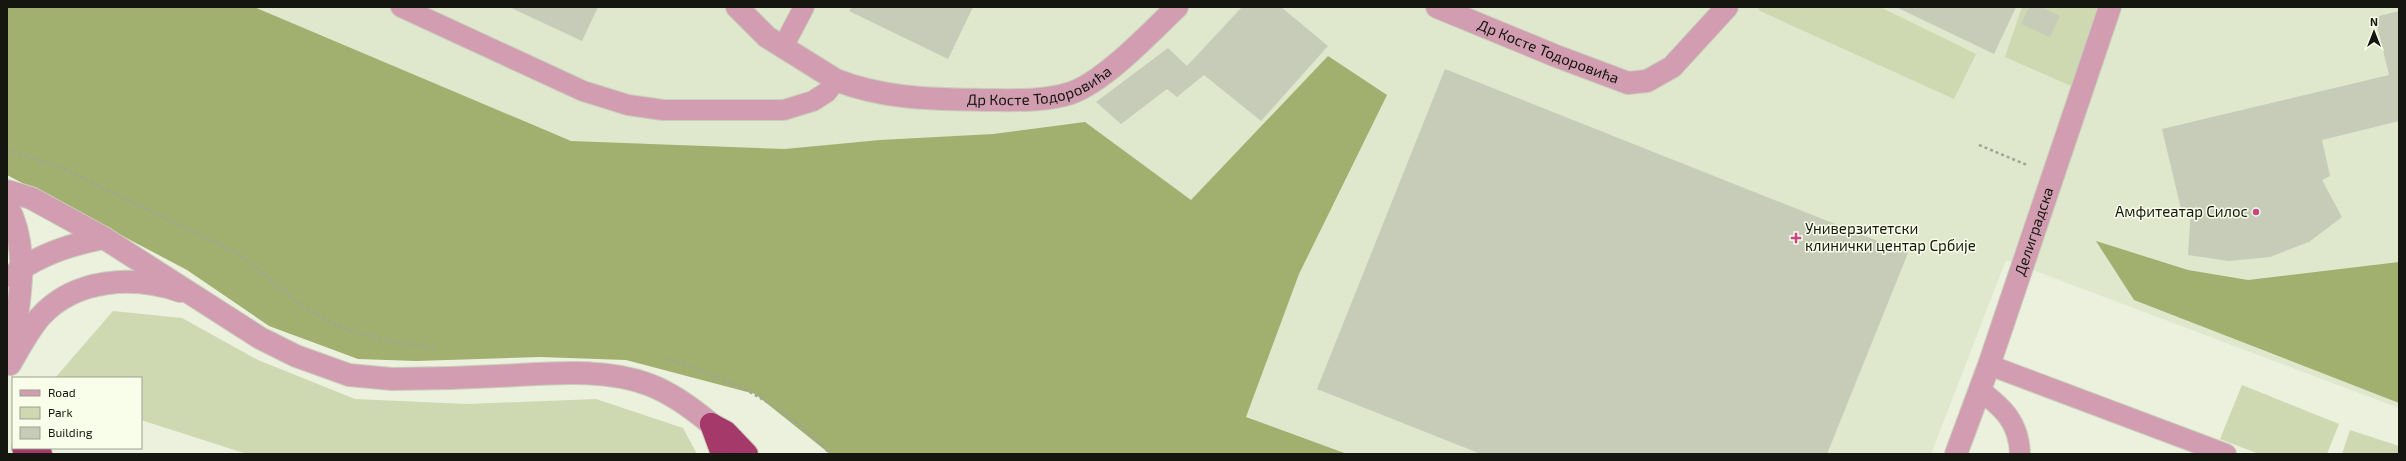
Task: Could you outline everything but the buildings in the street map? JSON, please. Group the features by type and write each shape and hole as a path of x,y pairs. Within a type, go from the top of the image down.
{"highway":[{"path":"711,424 722,454"},
{"path":"711,424 726,432 747,454"},
{"path":"26,449 41,454"}],"street":[{"name":"Др Косте Тодоровића","path":"737,7 755,27 783,47 836,80 877,92 915,98 1000,100 1040,99 1071,93 1086,85 1134,49 1177,7"},
{"name":"Др Косте Тодоровића","path":"1437,7 1556,56 1628,83 1647,81 1672,67 1727,7"},
{"name":"Делиградска","path":"1956,454 1989,365 2110,7"},
{"path":"7,191 31,198 104,238 260,338 296,356 349,375 369,378 416,379 546,374 591,375 629,379 662,390 688,405 711,424"},
{"path":"7,205 17,234 8,369"},
{"path":"14,274 63,248 104,238"},
{"path":"8,369 40,318 52,306 93,285 116,282 147,284 168,287 198,297"}],"lane":[{"path":"401,7 583,91 628,105 663,110 784,110 802,106 813,101 827,92 836,80"},
{"path":"783,47 804,7"},
{"path":"1989,365 2226,454"},
{"path":"1980,390 2001,407 2012,422 2019,439 2020,454"}],"path":[{"path":"1979,145 2053,176"},
{"path":"7,150 62,168 239,254 302,306 342,328 398,343 445,349"},
{"path":"664,358 714,375 752,394 791,420 830,454"}],"shaded area":[{"name":"Универзитетски клинички центар Србије","path":"206,7 2399,7 2399,408 2006,260 1931,454 1327,454 571,161"}],"green space":[{"path":"7,7 254,7 571,141 785,149 880,140 993,134 1085,122 1191,200 1328,56 1387,95 1299,274 1246,417 1347,454 830,454 755,394 626,360 540,357 416,361 358,359 269,326 187,270 7,175"},
{"path":"1758,7 1880,7 1976,54 1954,99 1760,11"},
{"path":"2022,7 2099,7 2071,86 2005,57"},
{"path":"2096,241 2188,270 2248,280 2399,262 2399,403 2134,300"},
{"path":"113,311 182,318 258,360 355,399 467,404 596,399 683,428 697,454 247,454 142,420 142,377 56,377"},
{"path":"2242,385 2339,424 2327,454 2259,454 2220,439"},
{"path":"2350,430 2399,446 2399,454 2342,454"}],"place":[{"name":"Амфитеатар Силос","path":"2256,212"},
{"name":"Универзитетски клинички центар Србије","path":"1796,238"}]}
